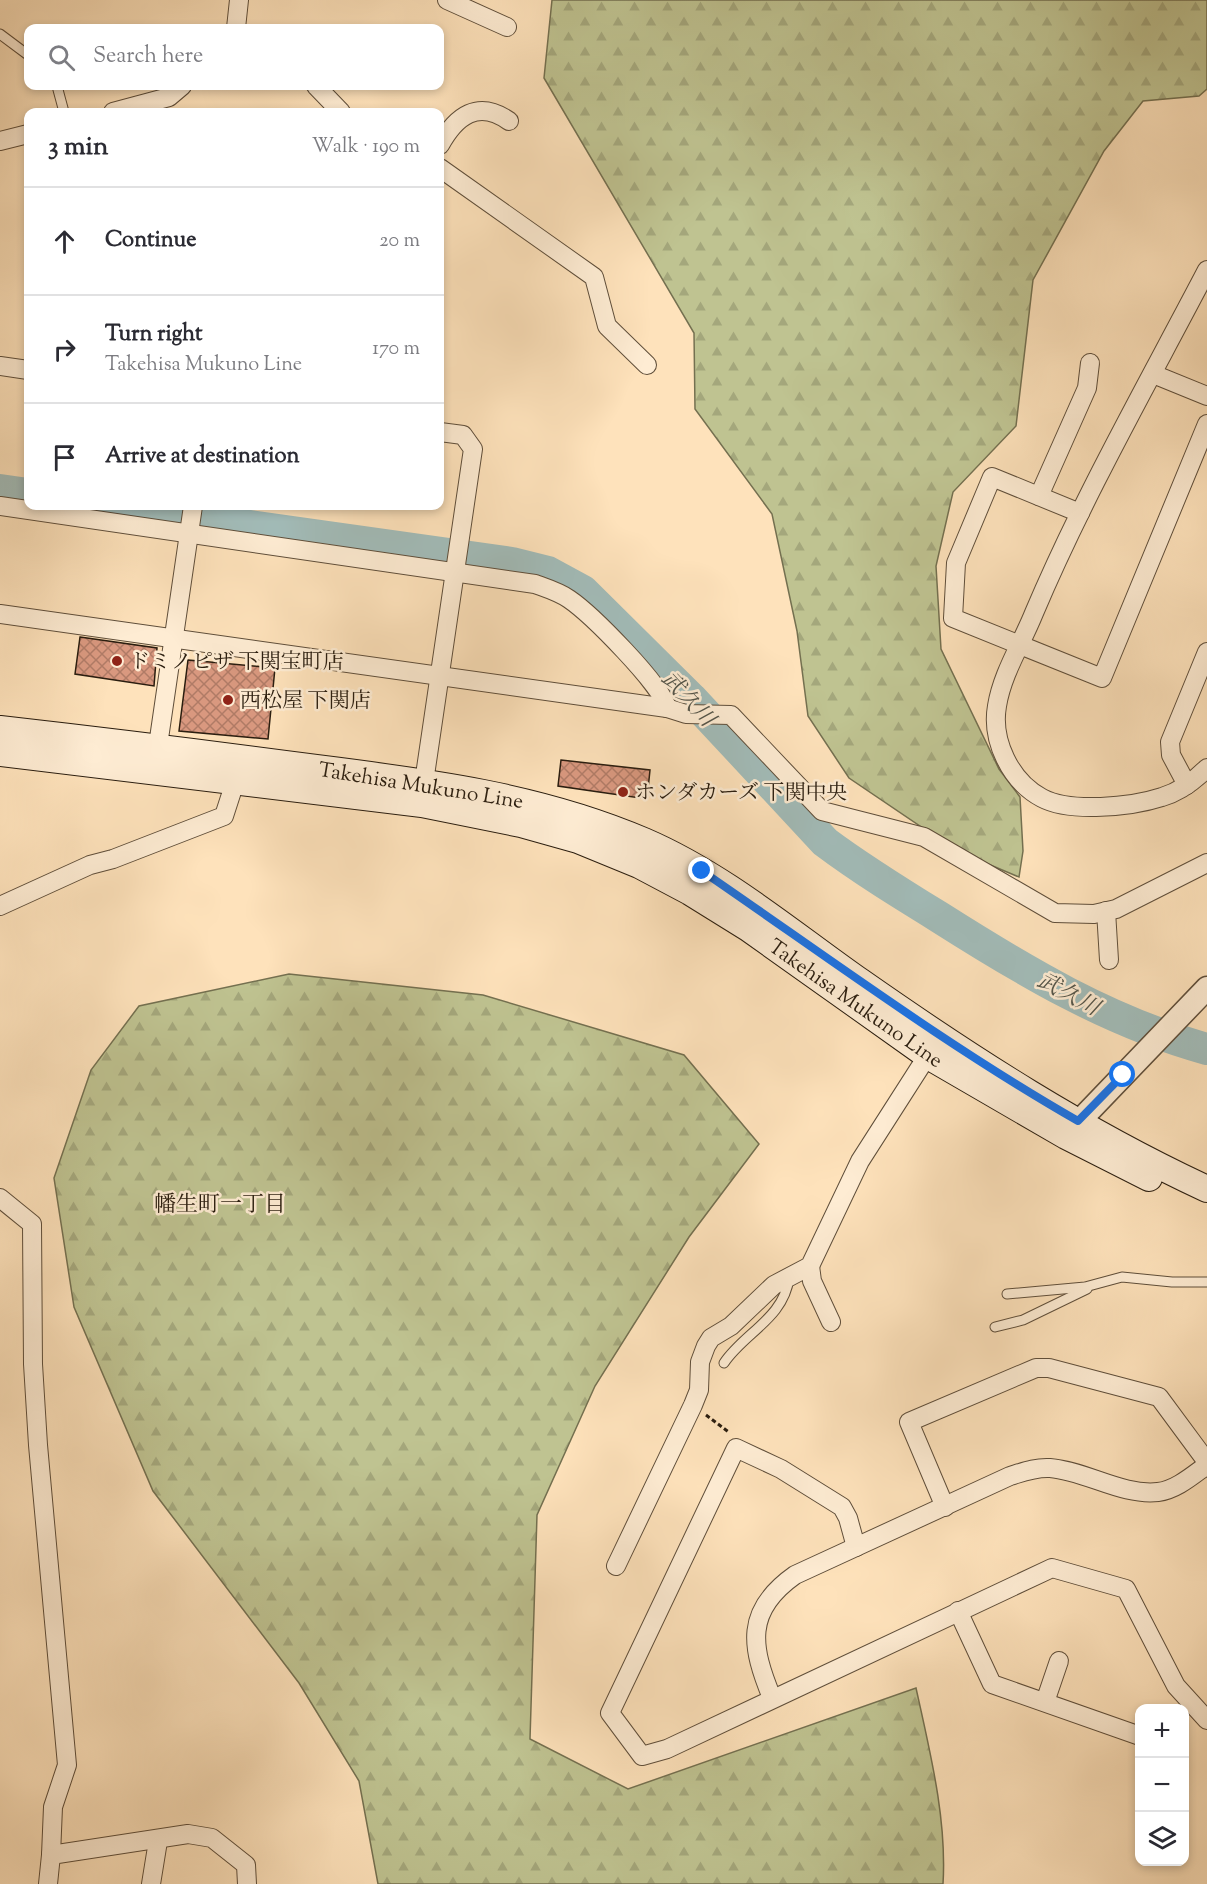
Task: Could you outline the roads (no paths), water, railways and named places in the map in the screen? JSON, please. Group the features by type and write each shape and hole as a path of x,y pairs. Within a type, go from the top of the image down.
{"main road":[{"name":"Takehisa Mukuno Line","path":"0,729 156,759 235,782 469,812 588,844 639,865 690,892 933,1046 1072,1128 1207,1189"},
{"name":"Takehisa Mukuno Line","path":"0,753 156,759 424,782 528,801 583,818 646,842 702,871 933,1046"},
{"name":"Takehisa Mukuno Line","path":"1072,1128 1122,1166 1207,1203"}],"street":[{"path":"236,24 238,0"},
{"path":"447,0 507,27"},
{"path":"129,108 169,98 178,90"},
{"path":"320,90 337,108"},
{"path":"444,139 455,124 476,110 496,112 508,121"},
{"path":"0,141 24,135"},
{"path":"444,171 594,277 607,326 646,364"},
{"path":"1207,270 1080,513 1001,690 996,724 999,744 1006,761 1031,790 1055,803 1085,807 1155,799 1187,785 1207,768"},
{"path":"1039,496 1087,388 1090,363"},
{"path":"0,366 24,369"},
{"path":"1153,374 1207,396"},
{"path":"1080,513 992,477 956,563 953,618 1020,647 1102,678 1207,424"},
{"path":"424,782 473,449 463,435 444,433"},
{"path":"0,506 24,509"},
{"path":"30,510 455,569 535,584 567,598 584,611 632,660 665,699 667,708"},
{"path":"156,759 192,510"},
{"path":"0,614 667,708 686,714 731,715 822,811 924,837 1055,913 1106,911 1140,899 1207,863"},
{"path":"1187,785 1171,755 1170,742 1207,652"},
{"path":"0,906 90,865 113,859 224,816 235,782"},
{"path":"1106,911 1109,960"},
{"path":"1072,1128 1207,988"},
{"path":"616,1566 693,1406 701,1377 700,1362 711,1338 730,1326 774,1284 810,1266 834,1212 865,1153 933,1046"},
{"path":"0,1198 32,1224 35,1410 67,1765 53,1807 48,1884"},
{"path":"810,1266 812,1281 831,1322"},
{"path":"772,1698 756,1654 757,1628 762,1612 774,1592 795,1575 945,1507 1010,1476 1038,1468 1063,1470 1137,1490 1160,1492 1172,1488 1207,1464 1159,1397 1048,1368 1036,1368 909,1422 945,1507"},
{"path":"856,1547 848,1518 842,1507 781,1469 736,1448 610,1713 642,1756 667,1749 1052,1568 1126,1589 1176,1686 1182,1704"},
{"path":"958,1611 992,1684 1135,1734"},
{"path":"1045,1702 1059,1661"},
{"path":"1189,1709 1207,1720"},
{"path":"51,1856 158,1841 188,1834 212,1838 246,1865 247,1884"},
{"path":"151,1884 158,1841"}],"lane":[{"path":"0,34 24,52"},
{"path":"58,90 63,108"},
{"path":"995,1327 1023,1320 1098,1284 1122,1277 1182,1283 1207,1282"},
{"path":"724,1364 732,1352 776,1311 785,1295 789,1278"},
{"path":"1007,1294 1098,1284"}],"waterway":[{"name":"武久川","path":"0,490 24,493"},
{"name":"武久川","path":"136,510 512,563 548,572 583,591 691,698 825,842 881,881 971,937 1068,993 1136,1025 1207,1049"}],"place":[{"name":"ドミノピザ 下関宝町店","path":"117,661"},
{"name":"西松屋 下関店","path":"228,700"},
{"name":"ホンダカーズ 下関中央","path":"623,792"}],"district":[{"name":"幡生町一丁目","path":"220,1203"}]}
